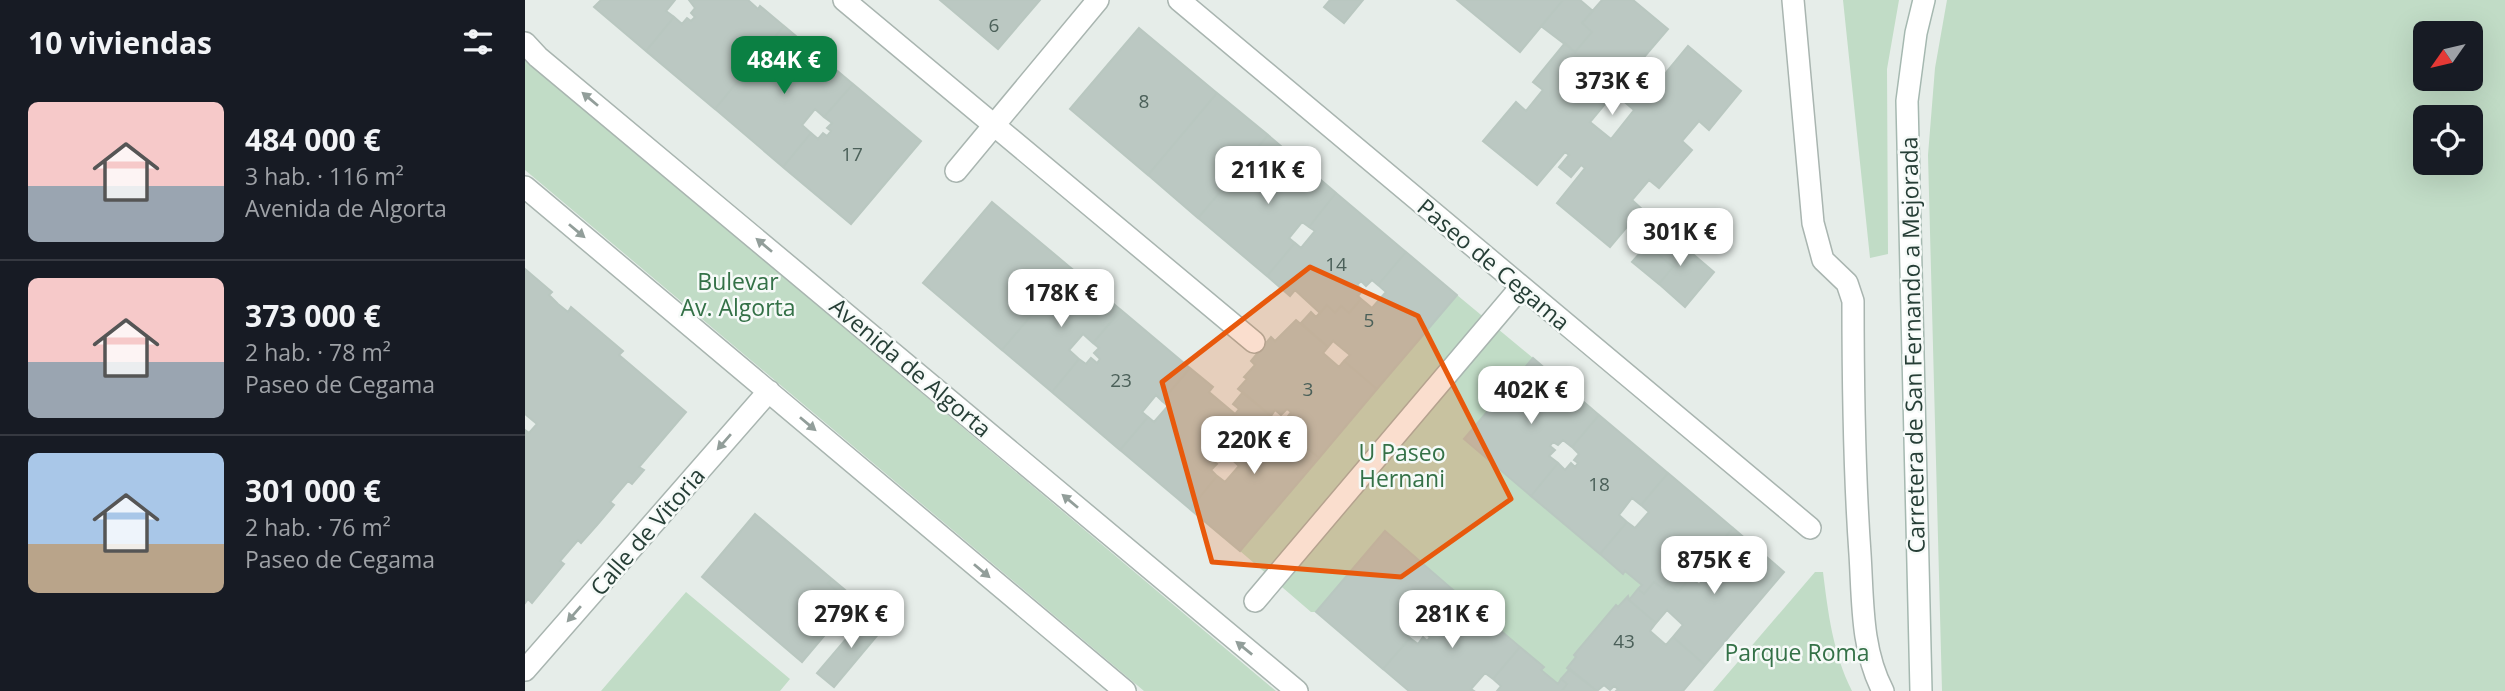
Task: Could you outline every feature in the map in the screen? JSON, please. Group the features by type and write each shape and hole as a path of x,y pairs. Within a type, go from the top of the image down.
{"street":[{"path":"845,0 1254,342"},
{"path":"956,172 1098,0"},
{"name":"Paseo de Cegama","path":"1179,0 1810,528"},
{"path":"1793,0 1813,223 1822,260 1847,283 1853,301 1854,460 1865,637 1874,675 1883,691"},
{"name":"Carretera de San Fernando a Mejorada","path":"1921,691 1907,101 1916,33 1924,0"},
{"name":"Avenida de Algorta","path":"525,43 538,57 1297,691"},
{"path":"525,187 1125,691"},
{"path":"1255,601 1521,287"},
{"name":"Calle de Vitoria","path":"525,670 769,391"}],"highlighted area":[{"path":"1310,267 1418,316 1511,499 1401,577 1212,562 1162,382"}],"green space":[{"path":"1843,0 1899,0 1887,69 1888,254 1870,258"},
{"path":"1947,0 2505,0 2505,691 1942,691 1928,155 1935,68"},
{"name":"Bulevar Av. Algorta","path":"525,59 1276,691 1144,691 525,170"},
{"name":"U Paseo Hernani","path":"1457,295 1533,358 1464,439 1622,573 1625,571 1642,585 1630,599 1627,597 1616,606 1574,655 1576,657 1567,668 1570,670 1558,684 1541,670 1543,667 1385,531 1316,612 1311,612 1240,551"},
{"name":"Parque Roma","path":"1815,572 1823,572 1836,647 1852,691 1713,691"},
{"path":"686,592 790,679 780,691 601,691"}],"building":[{"path":"601,0 675,0 666,11 674,17 646,51 594,7"},
{"path":"689,0 748,0 758,9 760,6 784,26 756,59 747,51 733,67 743,75 715,109 646,51 674,17 682,24 687,18 691,21 695,17 691,13 695,8"},
{"path":"940,0 1040,0 998,49"},
{"path":"1330,0 1363,0 1344,23 1324,7"},
{"path":"1457,0 1563,0 1520,52"},
{"path":"1563,0 1580,0 1593,11 1582,23 1592,32 1575,52 1541,26"},
{"path":"1602,0 1633,0 1668,29 1639,63 1660,80 1688,46 1741,91 1709,130 1699,121 1682,141 1692,150 1659,188 1649,180 1632,200 1642,209 1610,247 1557,203 1585,168 1581,165 1571,177 1559,167 1569,155 1565,152 1537,185 1483,141 1516,102 1526,111 1543,90 1533,82 1565,43 1575,52 1592,32 1582,23","holes":["1614,93 1634,110 1611,139 1590,122"]},
{"path":"784,26 853,84 824,117 815,109 802,125 811,133 783,167 715,109 743,75 750,81 755,75 759,78 763,74 758,71 763,65 756,59"},
{"path":"1139,28 1217,93 1148,175 1070,109"},
{"path":"853,84 921,141 851,224 783,167 811,133 818,139 823,133 827,136 831,131 827,128 832,123 824,117"},
{"path":"1217,93 1268,135 1240,169 1230,160 1216,176 1226,185 1198,218 1148,175"},
{"path":"1268,135 1336,193 1309,227 1302,222 1289,238 1295,243 1267,276 1198,218 1226,185 1232,190 1237,184 1243,189 1247,185 1241,180 1246,174 1240,169"},
{"path":"1336,193 1406,252 1378,285 1372,280 1366,286 1361,281 1357,285 1363,290 1358,296 1361,299 1349,313 1341,306 1335,313 1327,305 1320,313 1295,290 1290,296 1267,276 1295,243 1301,248 1315,231 1309,227"},
{"path":"992,202 1071,268 1002,350 923,283"},
{"path":"1661,227 1714,272 1685,307 1659,284 1673,267 1647,245"},
{"path":"1647,245 1673,267 1659,284 1632,262"},
{"path":"1406,252 1457,295 1377,389 1344,361 1350,355 1333,341 1328,347 1301,323 1311,312 1316,317 1327,305 1335,313 1341,306 1349,313 1361,299 1372,308 1386,292 1378,285"},
{"path":"1071,268 1121,310 1093,343 1083,334 1069,350 1079,359 1052,392 1002,350"},
{"path":"525,269 552,292 549,295 558,304 568,312 571,307 623,351 619,355 686,412 639,467 644,470 632,484 628,481 610,502 614,505 597,525 581,543 578,540 560,561 564,564 532,603 528,599 525,603 525,430 529,433 537,424 525,414"},
{"path":"1121,310 1190,368 1162,401 1156,395 1142,412 1148,417 1120,450 1052,392 1079,359 1086,364 1091,358 1097,363 1100,359 1094,353 1099,348 1093,343"},
{"path":"1296,320 1328,347 1323,353 1339,367 1344,361 1377,389 1319,458 1286,430 1291,424 1286,419 1291,412 1287,409 1281,415 1275,410 1271,416 1238,389 1255,365 1251,361 1271,337 1275,341"},
{"path":"1533,358 1599,415 1572,447 1563,440 1558,445 1553,442 1550,446 1555,450 1549,456 1558,463 1531,496 1464,439"},
{"path":"1190,368 1213,387 1209,392 1235,414 1229,422 1237,429 1232,435 1240,443 1220,461 1214,455 1210,459 1217,464 1211,470 1217,476 1190,509 1120,450 1148,417 1154,422 1168,406 1162,401"},
{"path":"1243,392 1271,416 1265,422 1281,436 1286,430 1319,458 1240,551 1190,509 1217,476 1225,482 1239,466 1228,456 1240,443 1232,435 1237,429 1229,422 1239,409 1233,404"},
{"path":"1599,415 1668,473 1641,505 1632,498 1619,515 1627,522 1600,554 1531,496 1558,463 1565,470 1571,463 1575,467 1578,463 1574,460 1579,454 1572,447"},
{"path":"1668,473 1733,528 1705,561 1697,555 1692,561 1688,557 1685,561 1689,565 1683,571 1691,577 1678,592 1668,583 1663,589 1654,582 1644,594 1638,589 1642,585 1625,571 1623,574 1600,554 1627,522 1635,528 1649,512 1641,505"},
{"path":"755,514 832,579 828,583 844,597 826,617 834,624 802,662 702,577"},
{"path":"1733,528 1784,572 1705,665 1673,637 1683,625 1667,610 1656,623 1629,600 1638,589 1644,594 1654,582 1663,589 1668,583 1678,592 1691,577 1699,585 1713,569 1705,561"},
{"path":"1385,531 1452,589 1424,621 1415,614 1410,620 1406,617 1403,620 1407,624 1402,630 1410,638 1383,669 1316,612"},
{"path":"832,579 856,599 834,624 826,617 844,597 828,583"},
{"path":"1452,589 1520,647 1493,679 1485,673 1471,689 1474,691 1409,691 1383,669 1410,638 1418,644 1423,637 1427,641 1430,637 1426,634 1432,627 1424,621"},
{"path":"1628,596 1629,600 1656,623 1650,631 1666,645 1673,637 1705,665 1683,691 1616,691 1618,689 1614,686 1610,690 1604,685 1597,691 1567,668 1576,657 1574,655 1616,605 1618,607"},
{"path":"869,612 885,626 834,687 817,673"},
{"path":"1520,647 1544,667 1541,670 1558,684 1561,679 1567,684 1562,691 1497,691 1501,686 1493,679"},
{"path":"1570,669 1597,691 1562,691 1567,684 1561,679"}]}
